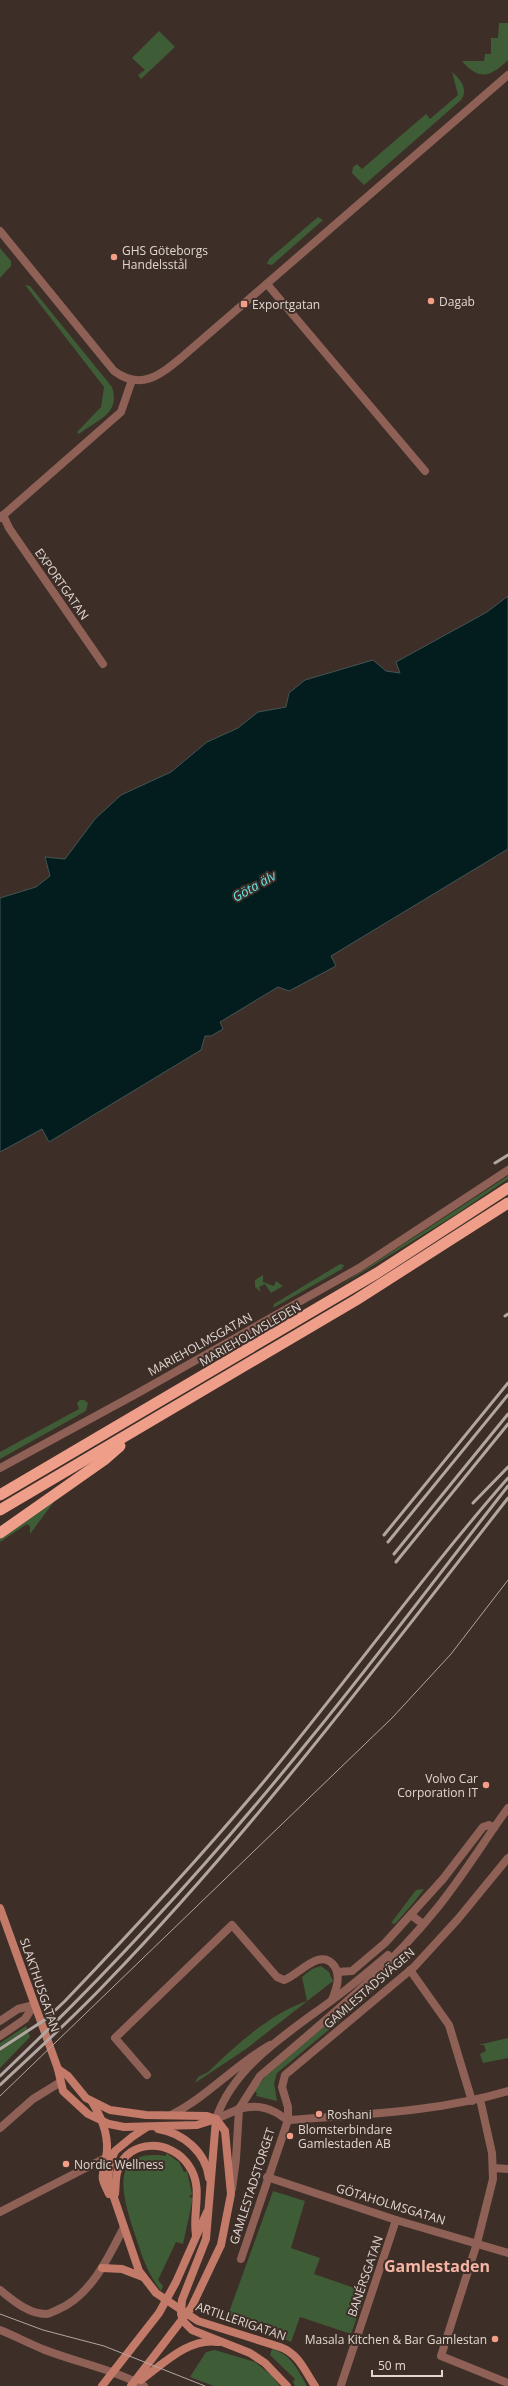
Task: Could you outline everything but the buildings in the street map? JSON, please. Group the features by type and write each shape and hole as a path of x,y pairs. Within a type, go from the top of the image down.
{"highway":[{"name":"MARIEHOLMSLEDEN","path":"0,1496 370,1277 508,1188"},
{"name":"MARIEHOLMSLEDEN","path":"0,1510 130,1435 418,1262 508,1203"},
{"path":"0,1533 104,1460 130,1435"}],"main road":[{"name":"SLAKTHUSGATAN","path":"0,1908 58,2069 59,2083 63,2092 75,2105 102,2121 120,2127 164,2130 179,2135 192,2145 202,2156 210,2185"},
{"name":"SLAKTHUSGATAN","path":"58,2069 91,2101 110,2110 128,2114 206,2116 216,2119"},
{"name":"ARTILLERIGATAN","path":"91,2101 102,2121 106,2136 106,2158 101,2174 109,2195 115,2197"},
{"name":"SLAKTHUSGATAN","path":"147,2128 197,2125 216,2119"},
{"name":"GAMLESTADSVÄGEN","path":"183,2320 180,2308 182,2300 200,2259 206,2239 216,2119"},
{"name":"GAMLESTADSVÄGEN","path":"131,2386 191,2308 221,2245 231,2194 225,2131 216,2119"},
{"path":"115,2151 132,2137 147,2128"},
{"name":"ARTILLERIGATAN","path":"115,2197 118,2170 128,2156 145,2146 153,2145 169,2148 184,2159 194,2175 198,2197 194,2226 196,2235"},
{"name":"ARTILLERIGATAN","path":"115,2151 110,2162 108,2180 136,2263 156,2294 198,2321 280,2346 291,2352 298,2358 315,2386"},
{"name":"GAMLESTADSVÄGEN","path":"102,2386 159,2313 176,2282 209,2207"},
{"path":"102,2268 122,2269 144,2277"},
{"name":"ARTILLERIGATAN","path":"183,2320 197,2332 250,2353 265,2363 287,2386"},
{"name":"ARTILLERIGATAN","path":"131,2386 184,2349 208,2342 229,2344"}],"street":[{"path":"0,231 114,371 123,378 141,380 160,374 267,284 508,75"},
{"path":"267,284 425,471"},
{"name":"EXPORTGATAN","path":"103,664 2,517 121,412 132,380"},
{"name":"MARIEHOLMSGATAN","path":"0,1468 346,1275 508,1170"},
{"name":"GAMLESTADSVÄGEN","path":"231,2194 236,2159 239,2109 260,2076 364,1987 423,1924 462,1875 508,1808"},
{"name":"GAMLESTADSVÄGEN","path":"332,2000 337,1988 337,1972 352,1971 385,1943 443,1879 483,1827 489,1825 494,1828"},
{"name":"GAMLESTADSVÄGEN","path":"288,2120 288,2107 282,2087 285,2075 410,1970 458,1919 507,1860"},
{"path":"411,1915 423,1924"},
{"path":"147,2075 115,2038 232,1925 278,1977 284,1980 292,1978 311,1962 318,1960 330,1962 337,1972"},
{"name":"GAMLESTADSVÄGEN","path":"171,2115 188,2105 255,2054 284,2036 405,1942"},
{"path":"410,1970 444,2015 449,2025 476,2100 494,2168 493,2179 477,2242 441,2356 499,2383 508,2383"},
{"path":"0,2021 18,2009 34,2005"},
{"path":"0,2036 25,2019 34,2005"},
{"name":"GAMLESTADSVÄGEN","path":"216,2119 222,2102 234,2083 284,2036"},
{"path":"0,2128 33,2099 59,2083"},
{"path":"216,2119 239,2109 254,2106 265,2107 288,2120 369,2115 476,2100 508,2091"},
{"name":"GAMLESTADSTORGET","path":"241,2259 288,2120"},
{"path":"0,2212 106,2158 115,2151"},
{"path":"494,2168 508,2169"},
{"name":"GÖTAHOLMSGATAN","path":"268,2177 396,2220 477,2242 508,2253"},
{"name":"BANÉRSGATAN","path":"341,2385 396,2220"},
{"path":"0,2290 31,2311 47,2314 67,2306 81,2295 102,2268 124,2228"},
{"path":"0,2330 43,2350 116,2373 144,2386"},
{"path":"265,2363 282,2386"}],"green space":[{"path":"499,23 508,23 508,60 491,73 480,74 474,72 462,61 484,61 485,54 491,54 491,38 498,38"},
{"path":"159,31 175,47 141,79 138,75 145,70 132,58"},
{"path":"452,72 464,88 461,100 364,185 352,173 353,167 357,164 362,169 426,114 430,119 458,95"},
{"path":"318,217 323,220 272,265 267,264 269,259"},
{"path":"0,248 11,261 11,266 0,278"},
{"path":"25,285 30,286 112,387 114,396 113,404 110,410 100,420 79,434 77,432 101,407 104,387"},
{"path":"508,1176 508,1179 455,1215 327,1294"},
{"path":"340,1264 344,1265 342,1269 273,1308 274,1304"},
{"path":"263,1275 263,1282 274,1286 276,1281 283,1286 271,1293 265,1284 259,1287 261,1292 255,1287 255,1280"},
{"path":"80,1400 84,1400 88,1403 86,1411 0,1459 0,1452 79,1409 77,1403"},
{"path":"56,1499 30,1534 30,1526 27,1524 0,1542 0,1539"},
{"path":"424,1889 395,1924 391,1923 416,1890"},
{"path":"321,1966 329,1972 333,1981 246,2049 195,2083 198,2077 208,2072 254,2031 294,2006 307,2001 302,1977 312,1969"},
{"path":"377,1986 368,1997 277,2073 274,2083 277,2101 256,2096 257,2093 254,2091 266,2076 347,2007"},
{"path":"26,2026 30,2037 0,2068 0,2043"},
{"path":"508,2038 508,2058 483,2063 480,2054 486,2051 484,2045 478,2045"},
{"path":"166,2153 179,2162 184,2172 187,2171 192,2194 189,2197 193,2198 183,2244 176,2242 158,2280 163,2286 161,2291 147,2269 133,2229 126,2202 124,2176 128,2166 135,2159 148,2155 166,2156"},
{"path":"273,2191 305,2201 291,2248 320,2258 314,2274 366,2292 351,2334 300,2317 291,2342 228,2315"},
{"path":"272,2349 279,2351 293,2363 307,2386 295,2386 293,2382 295,2379 270,2355"},
{"path":"215,2350 255,2362 271,2375 280,2386 214,2386 190,2377 206,2352"}],"water":[{"name":"Göta älv","path":"508,596 508,849 331,956 336,966 289,991 278,987 220,1022 223,1029 211,1036 205,1036 201,1050 49,1142 42,1129 0,1152 0,898 36,887 50,876 45,857 65,859 95,819 121,795 171,772 207,742 238,728 258,712 286,707 289,693 305,680 373,660 386,671 400,673 396,662 487,612"}],"tram line":[{"path":"0,2096 392,1718 451,1654 508,1580"},
{"path":"0,2314 43,2330 104,2346 205,2386"}],"railway":[{"path":"495,1163 508,1155"},
{"path":"384,1535 508,1383"},
{"path":"388,1542 508,1395"},
{"path":"394,1554 508,1414"},
{"path":"396,1562 508,1424"},
{"path":"473,1503 508,1467"},
{"path":"0,2049 46,2019 65,2001 142,1919 242,1808 446,1552 508,1478"},
{"path":"0,2076 122,1955 237,1827 335,1708 508,1486"},
{"path":"0,2085 94,1995 161,1925 213,1866 363,1684 508,1498"}],"place":[{"name":"GHS Göteborgs Handelsstål","path":"114,257"},
{"name":"Dagab","path":"431,301"},
{"name":"Exportgatan","path":"244,304"},
{"name":"Volvo Car Corporation IT","path":"486,1785"},
{"name":"Roshani","path":"319,2114"},
{"name":"Blomsterbindare Gamlestaden AB","path":"290,2136"},
{"name":"Nordic Wellness","path":"66,2164"},
{"name":"Masala Kitchen & Bar Gamlestan","path":"495,2339"}],"district":[{"name":"Gamlestaden","path":"437,2266"}]}
